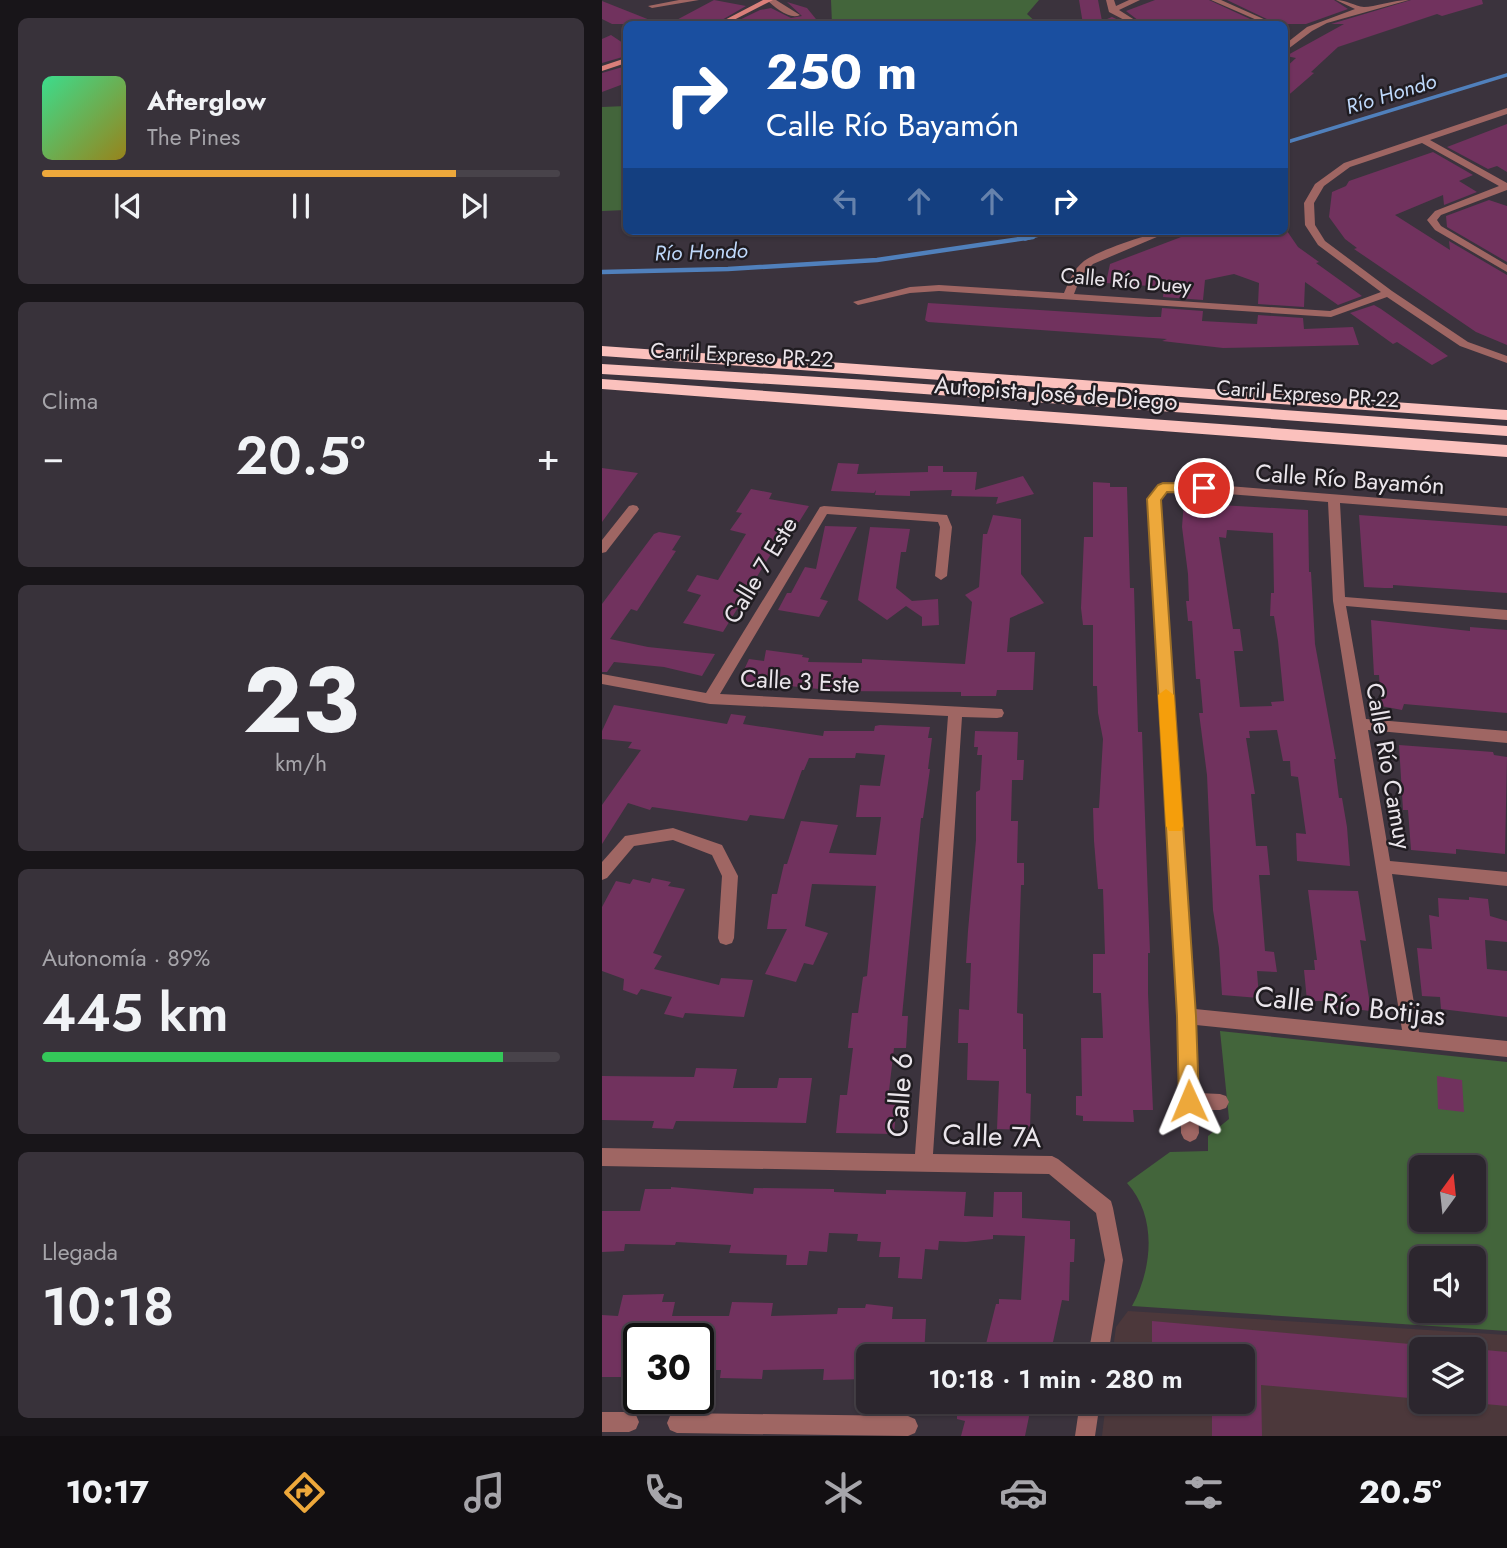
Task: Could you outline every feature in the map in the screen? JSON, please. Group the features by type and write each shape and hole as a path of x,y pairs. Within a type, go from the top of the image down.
{"highway":[{"name":"Autopista José de Diego","path":"602,351 1507,415"},
{"name":"Carril Expreso PR-22","path":"602,369 868,385 1507,432"},
{"name":"Autopista José de Diego","path":"602,384 1507,451"}],"street":[{"path":"652,6 695,0"},
{"path":"727,21 770,0 796,15"},
{"path":"1110,0 1112,9 1130,21"},
{"path":"1112,9 1136,0"},
{"path":"1215,0 1264,21"},
{"path":"1340,0 1362,9"},
{"path":"1288,46 1297,36 1331,19 1405,0"},
{"path":"1288,32 1297,36"},
{"path":"602,69 623,61"},
{"path":"1507,111 1347,165 1320,184 1309,203 1310,225 1321,243 1388,293 1464,344 1507,359"},
{"path":"1424,140 1506,186"},
{"path":"1506,186 1438,213 1432,220 1438,228 1507,269"},
{"path":"1068,295 1076,275 1089,262 1156,235"},
{"name":"Calle Río Duey","path":"858,302 910,290 939,288 1331,314 1388,293"},
{"path":"1228,309 1229,293"},
{"name":"Calle Río Bayamón","path":"1187,1016 1154,499 1163,488 1178,486 1507,512"},
{"name":"Calle Río Camuy","path":"1334,499 1339,601 1412,1039"},
{"path":"602,549 633,509"},
{"name":"Calle 7 Este","path":"710,699 824,510 943,518 946,527 941,576"},
{"path":"1339,601 1507,615"},
{"name":"Calle 3 Este","path":"602,679 710,699 997,713"},
{"name":"Calle 6","path":"602,1157 923,1162 956,713"},
{"path":"1358,724 1507,737"},
{"path":"602,873 629,840 673,834 718,850 730,876 726,939"},
{"path":"1384,867 1507,879"},
{"path":"1187,1016 1190,1133"},
{"name":"Calle Río Botijas","path":"1187,1016 1507,1049"},
{"path":"1189,1101 1220,1102"},
{"name":"Calle 7A","path":"923,1162 1052,1165 1104,1208 1114,1259 1100,1344"},
{"path":"1085,1436 1088,1414"},
{"path":"602,1422 629,1422"},
{"path":"677,1423 805,1430 908,1426"}],"shaded area":[{"path":"1128,1311 1507,1335 1507,1436 1102,1436 1105,1414 1255,1414 1255,1344 1114,1344 1116,1327"}],"green space":[{"path":"831,0 1039,0 1027,14 1035,21 832,21"},
{"path":"623,106 623,210 602,211 602,107"},
{"path":"1220,1031 1507,1062 1507,1331 1132,1306 1144,1276 1149,1244 1144,1212 1127,1183 1170,1152 1208,1151 1208,1136 1229,1119"}],"building":[{"path":"714,0 746,6 720,21 675,21"},
{"path":"1079,0 1098,0 1102,21 1082,21"},
{"path":"1155,0 1209,0 1254,21 1139,21 1126,11"},
{"path":"1227,0 1334,0 1348,9 1306,24 1271,21"},
{"path":"1411,0 1482,0 1483,4 1442,16 1437,14 1338,47 1288,96 1288,65 1296,58 1288,55 1344,24 1331,24"},
{"path":"602,1 652,21 623,21 623,24 612,24 602,19"},
{"path":"787,2 807,8 818,21 737,21 771,8 791,18 802,16"},
{"path":"1112,17 1121,21 1102,21"},
{"path":"611,35 623,43 623,57 602,63 602,39"},
{"path":"623,67 623,84 602,92 602,73"},
{"path":"1507,124 1507,172 1497,166 1488,169 1447,147"},
{"path":"1433,152 1473,175 1459,181 1477,192 1444,205 1443,195 1395,215 1450,250 1449,241 1507,275 1507,345 1476,332 1354,249 1357,248 1345,239 1329,217 1332,192 1346,186 1349,181"},
{"path":"1489,200 1507,206 1507,262 1447,227 1446,216"},
{"path":"1288,232 1298,247 1319,262 1316,263 1362,296 1338,305 1305,282 1304,307 1258,304 1259,283 1234,274 1205,280 1203,300 1163,297 1164,287 1106,283 1110,264 1186,235 1288,235"},
{"path":"928,303 1149,317 1161,317 1162,308 1203,311 1202,321 1257,324 1258,315 1303,318 1304,329 1353,327 1359,345 1223,348 1162,341 1167,339 928,322 925,320"},
{"path":"1374,305 1448,356 1432,365 1397,342 1393,344 1350,313"},
{"path":"838,463 859,464 857,474 928,472 928,466 943,466 943,472 977,472 975,490 1023,476 1034,494 996,504 998,497 951,496 952,490 910,491 910,496 875,495 876,490 874,493 831,491"},
{"path":"602,468 638,473 602,522"},
{"path":"1093,482 1110,483 1110,487 1127,487 1130,588 1134,588 1138,732 1142,732 1153,1110 1133,1110 1134,1122 1083,1121 1083,1116 1076,1115 1076,1096 1082,1096 1081,1038 1103,1038 1101,993 1093,993 1093,954 1105,954 1103,889 1098,889 1093,808 1099,808 1103,739 1097,686 1093,686 1093,625 1083,625 1081,608 1084,537 1093,537"},
{"path":"751,489 772,493 769,499 809,506 799,522 790,523 723,632 683,623 701,595 687,591 697,575 718,580 746,534 730,530 742,513 736,512"},
{"path":"1184,501 1308,510 1309,572 1315,644 1336,759 1339,798 1342,798 1347,827 1350,866 1297,861 1296,833 1306,834 1298,777 1291,776 1290,761 1283,761 1277,730 1249,731 1250,738 1246,738 1255,794 1251,794 1256,846 1267,846 1270,875 1259,875 1265,951 1274,952 1277,972 1257,971 1259,998 1222,995 1213,910 1207,775 1199,713 1203,713 1200,679 1196,679 1192,621 1188,621 1188,574 1182,527","holes":["1227,530 1273,533 1274,593 1271,593 1270,616 1274,616 1284,701 1271,702 1272,706 1240,707 1234,651 1243,651 1240,629 1233,629 1219,537 1226,538"]},
{"path":"993,515 1021,519 1021,574 1044,603 1010,618 1007,652 1035,652 1033,690 997,690 996,696 961,696 961,692 839,691 739,681 749,659 764,661 766,650 803,655 802,657 809,658 808,662 862,663 862,659 965,664 972,602 965,595 979,587 983,534 987,534"},
{"path":"1359,515 1507,526 1507,593 1393,585 1393,588 1364,587"},
{"path":"825,526 857,527 820,599 828,601 819,617 778,610 805,567 816,569"},
{"path":"870,527 910,529 906,552 901,552 896,588 912,601 938,599 939,625 922,626 922,617 906,606 887,620 858,600"},
{"path":"659,532 681,536 672,550 676,551 637,611 631,609 610,639 648,647 715,654 702,676 664,667 614,662 607,672 602,672 602,604 654,534"},
{"path":"1371,620 1470,631 1470,627 1507,630 1507,713 1404,704 1402,710 1381,706 1379,675 1374,675"},
{"path":"614,705 727,724 731,714 746,716 743,724 823,736 824,731 874,731 875,726 880,725 930,727 930,769 921,818 902,1016 908,1016 906,1048 894,1048 888,1099 897,1099 894,1134 836,1133 840,1095 847,1095 853,1048 848,1048 852,1013 858,1013 863,977 867,976 876,886 812,884 805,926 828,933 813,965 804,963 796,982 765,974 787,929 767,929 772,894 777,894 784,864 787,864 801,821 838,825 829,853 876,855 881,817 856,817 860,785 880,786 885,755 856,753 855,758 809,758 784,819 750,815 747,821 652,807 650,810 628,803 602,844 602,805 641,750 628,748 632,742 602,739 602,731"},
{"path":"975,731 1018,732 1017,760 1024,760 1023,780 1012,780 1011,821 1018,821 1017,863 1024,863 1017,1013 1023,1014 1026,1093 1031,1094 1030,1130 997,1129 999,1081 967,1080 968,1043 958,1043 959,1009 969,1010 971,963 966,963 976,840 976,792 980,790 982,755 977,755 978,747 974,747"},
{"path":"1399,745 1493,752 1494,755 1507,757 1505,854 1456,849 1456,854 1411,850 1408,810 1403,810"},
{"path":"652,878 671,882 668,886 685,889 653,953 662,956 654,969 719,985 721,978 753,980 744,1017 685,1013 683,1018 664,1014 672,997 641,989 637,995 623,990 624,979 602,971 602,907 616,881 630,884 633,879 650,883"},
{"path":"1308,890 1358,891 1366,941 1360,940 1371,1011 1325,1006 1324,1001 1307,1001 1304,970 1315,970 1314,960 1317,960"},
{"path":"1469,897 1488,899 1490,916 1507,921 1507,942 1485,940 1487,969 1507,971 1507,1017 1441,1009 1440,997 1422,996 1417,948 1432,949 1429,915 1439,917 1438,898 1469,900"},
{"path":"696,1068 737,1069 733,1088 777,1088 779,1078 812,1078 806,1123 676,1121 673,1129 652,1128 654,1121 602,1120 602,1076 694,1077"},
{"path":"1437,1076 1462,1080 1464,1112 1438,1109"},
{"path":"754,1188 834,1189 834,1192 886,1194 886,1190 966,1192 964,1216 993,1217 994,1192 1022,1192 1022,1218 1070,1221 1070,1239 1075,1239 1074,1262 1070,1262 1069,1301 1062,1300 1053,1344 986,1344 999,1299 1021,1300 1025,1236 993,1235 993,1239 966,1242 939,1241 938,1250 925,1249 922,1279 898,1278 900,1257 879,1257 881,1242 857,1241 858,1234 829,1233 827,1252 809,1251 807,1265 786,1265 787,1255 729,1253 731,1245 676,1242 675,1245 625,1244 624,1251 602,1252 602,1211 640,1211 645,1189 753,1194"},
{"path":"664,1294 662,1302 675,1302 672,1316 729,1316 732,1302 773,1303 771,1316 837,1314 838,1308 865,1308 866,1304 893,1307 892,1319 926,1319 925,1344 856,1344 856,1379 823,1380 824,1369 763,1370 762,1379 720,1378 721,1370 714,1370 714,1323 623,1323 623,1377 602,1377 602,1315 618,1316 623,1295"},
{"path":"1152,1321 1409,1344 1409,1398 1261,1385 1262,1436 1212,1436 1212,1414 1255,1414 1255,1344 1152,1344"},
{"path":"1486,1350 1507,1352 1507,1406 1486,1404"},
{"path":"953,1414 1030,1414 1025,1436 961,1436 965,1421 957,1419 957,1415"}],"waterway":[{"name":"Río Hondo","path":"1288,142 1507,75"},
{"name":"Río Hondo","path":"1031,237 1038,235"},
{"name":"Río Hondo","path":"602,272 728,269 877,260 1031,237"},
{"name":"Río Hondo","path":"1025,239 1031,237"}],"slow traffic":[{"path":"1166,695 1175,826"}],"route":[{"path":"1189,1101 1187,1016 1154,499 1163,488 1204,488"}]}
